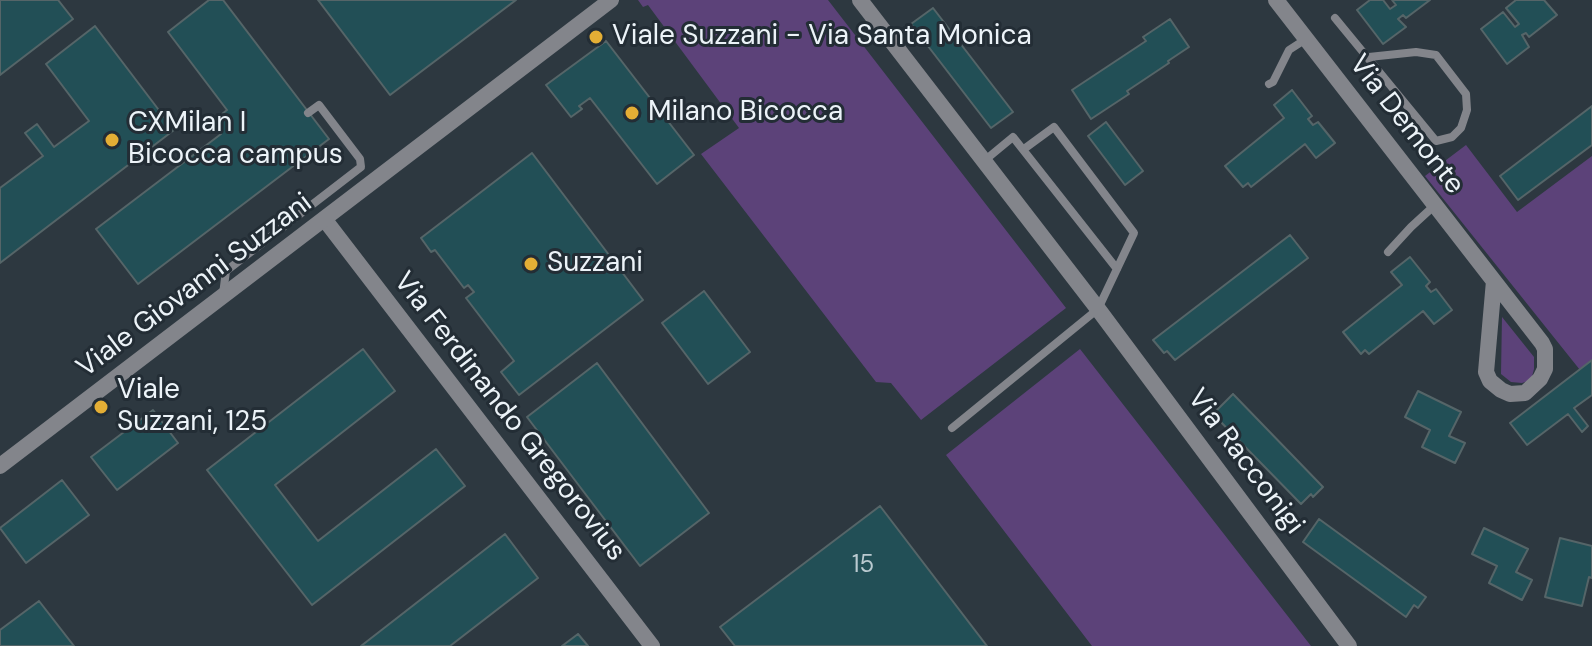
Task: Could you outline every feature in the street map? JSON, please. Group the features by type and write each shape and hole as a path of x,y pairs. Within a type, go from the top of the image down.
{"street":[{"name":"Viale Giovanni Suzzani","path":"0,466 611,0"},
{"name":"Via Racconigi","path":"860,0 1098,309 1349,646"},
{"name":"Via Demonte","path":"1276,0 1494,281 1545,349 1545,369 1540,379 1525,393 1510,394 1501,390 1490,381 1486,372 1494,281"},
{"name":"Via Ferdinando Gregorovius","path":"325,220 652,646"}],"lane":[{"name":"Via Demonte","path":"1335,18 1436,141 1452,137 1461,128 1467,110 1466,94 1436,55 1416,52 1369,57"},
{"path":"1269,84 1289,50 1306,39"},
{"path":"222,298 226,271 361,167 360,159 319,105 308,113"},
{"path":"952,428 1098,309 1134,233 1054,127 1024,149"},
{"path":"984,161 1013,137 1117,269"},
{"path":"1388,252 1435,205"}],"shaded area":[{"path":"638,0 828,0 1066,308 921,420 891,383 876,382 701,154 739,128 648,5 643,7"},
{"path":"1466,145 1517,212 1592,156 1592,360 1580,370 1425,176"},
{"path":"1502,317 1534,357 1531,380 1511,382 1501,374"},
{"path":"1080,349 1311,646 1092,646 946,455"}],"building":[{"path":"0,0 58,0 73,19 0,75"},
{"path":"209,0 223,0 329,139 138,284 96,229 221,134 212,122 227,110 168,32"},
{"path":"318,0 516,0 390,95"},
{"path":"1370,0 1383,0 1390,9 1396,5 1392,0 1430,0 1406,18 1403,15 1398,19 1406,27 1383,44 1357,10"},
{"path":"1516,0 1544,0 1557,15 1529,37 1526,33 1522,35 1529,47 1507,64 1481,29 1503,12 1515,27 1519,24 1506,8"},
{"path":"933,8 1013,112 991,128 911,24"},
{"path":"1170,19 1189,47 1091,119 1072,90 1146,41 1143,37"},
{"name":"CXMilan I Bicocca campus","path":"95,26 174,130 0,263 0,188 43,156 25,133 37,124 54,147 89,121 46,64"},
{"name":"Milano Bicocca","path":"606,41 694,155 657,184 590,98 571,117 546,85"},
{"path":"1292,90 1312,116 1308,119 1313,125 1318,122 1335,143 1316,158 1305,144 1251,187 1248,183 1243,187 1225,166 1284,118 1274,105"},
{"path":"1592,106 1592,145 1518,200 1500,176"},
{"path":"1106,122 1143,171 1125,185 1088,136"},
{"name":"Suzzani","path":"532,153 643,300 519,395 501,372 514,361 466,298 474,292 468,285 464,288 435,250 431,252 421,238"},
{"path":"1290,235 1308,258 1175,360 1167,351 1164,353 1153,340"},
{"path":"1410,257 1430,282 1426,286 1431,292 1436,289 1452,310 1434,324 1423,311 1369,354 1365,350 1361,354 1343,332 1402,285 1391,272"},
{"path":"704,291 750,352 708,384 662,323"},
{"path":"363,349 395,391 275,485 318,541 436,449 465,486 312,605 207,470"},
{"path":"1592,360 1592,395 1574,408 1588,426 1582,432 1568,414 1527,445 1510,423"},
{"path":"597,363 709,513 640,566 527,417"},
{"path":"1418,391 1461,412 1449,436 1465,443 1455,463 1422,447 1430,430 1405,417"},
{"path":"1233,394 1323,487 1313,497 1311,494 1301,504 1213,414"},
{"path":"153,410 178,443 117,490 91,457"},
{"path":"62,480 89,515 26,563 0,528"},
{"path":"880,506 987,646 735,646 720,627"},
{"path":"1319,519 1426,597 1418,608 1414,605 1406,617 1303,542"},
{"path":"1484,528 1528,549 1516,572 1532,580 1522,600 1489,583 1497,566 1472,554"},
{"path":"505,534 538,578 450,646 361,646"},
{"path":"1560,538 1592,546 1592,578 1589,577 1582,606 1545,597"},
{"path":"39,601 74,646 0,646 0,630"},
{"path":"578,634 588,646 562,646"}],"place":[{"name":"Viale Suzzani - Via Santa Monica","path":"596,37"},
{"name":"Milano Bicocca","path":"632,113"},
{"name":"CXMilan I Bicocca campus","path":"112,140"},
{"name":"Suzzani","path":"531,264"},
{"name":"Viale Suzzani, 125","path":"101,407"}]}
